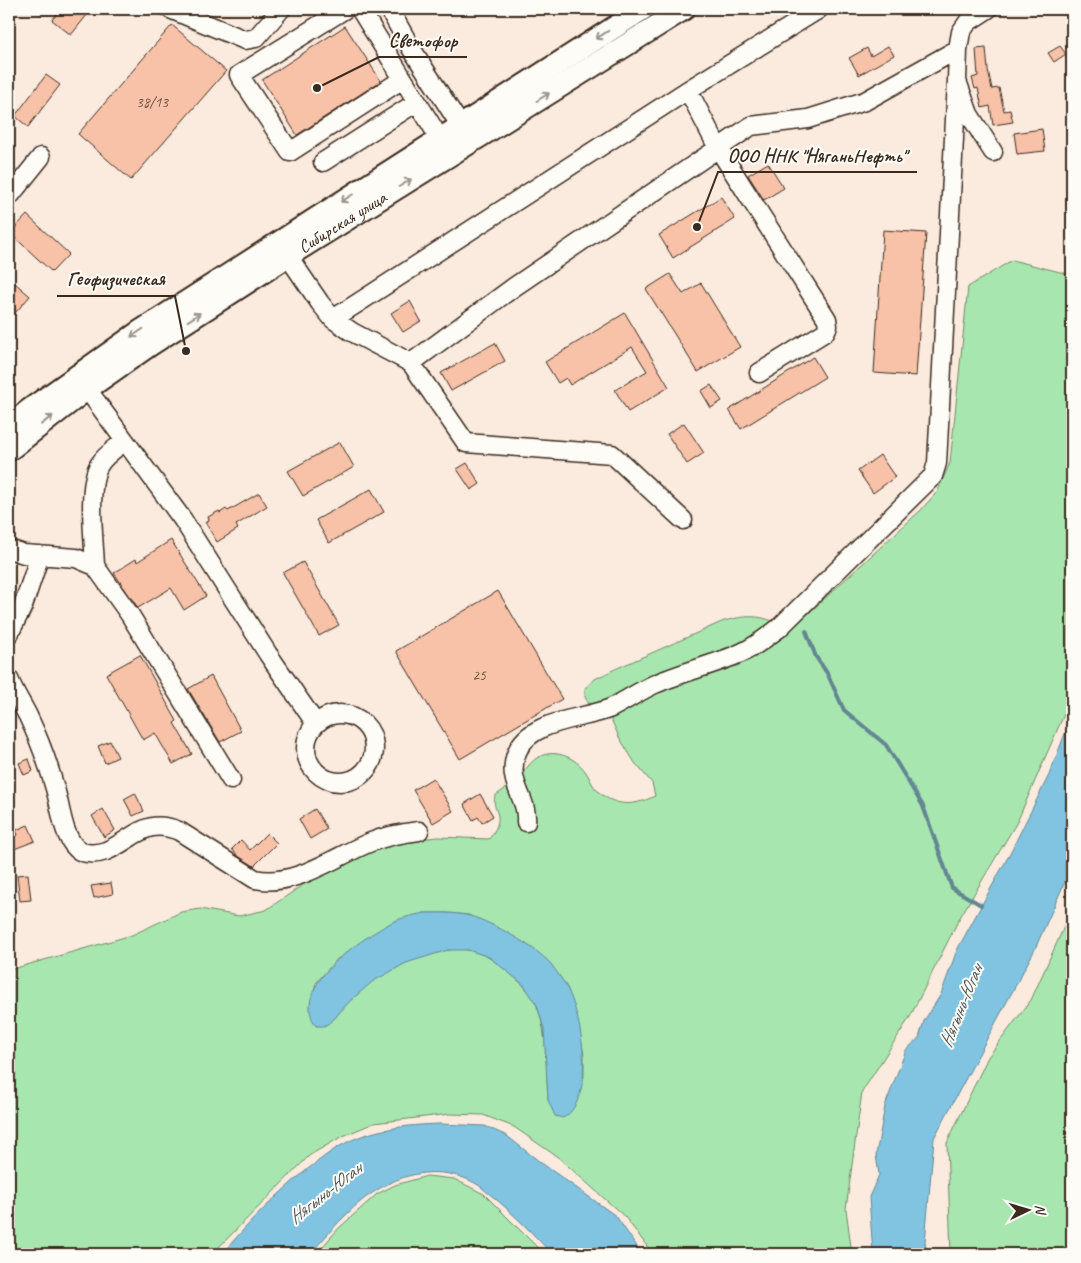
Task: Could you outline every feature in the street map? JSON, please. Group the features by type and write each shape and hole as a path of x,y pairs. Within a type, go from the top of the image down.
{"main road":[{"name":"Сибирская улица","path":"9,427 29,410 139,332 643,9"},
{"name":"Сибирская улица","path":"9,450 87,389 150,345 288,256 684,9"}],"lane":[{"path":"170,9 245,40 256,38 281,9"},
{"path":"345,9 240,75 290,152 402,79"},
{"path":"360,9 440,139"},
{"path":"389,9 460,126"},
{"path":"333,319 688,90 818,9"},
{"path":"526,822 525,809 513,776 513,766 520,745 530,735 562,721 610,708 654,684 742,653 760,642 779,628 933,476 937,463 960,32 968,22 988,9"},
{"path":"412,363 514,287 751,126 808,119 865,100 958,49"},
{"path":"957,81 970,114 993,152"},
{"path":"688,90 718,148 828,319 828,326 824,332 759,373"},
{"path":"323,162 417,102"},
{"path":"9,197 41,157"},
{"path":"288,256 333,319 352,332 412,363 466,443 612,454 683,520"},
{"path":"87,389 182,520 268,654 316,724"},
{"path":"95,566 92,500 96,472 105,457 125,441"},
{"path":"9,549 24,554 76,558 95,566 130,615 231,780"},
{"path":"9,634 23,606 40,555"},
{"path":"9,679 39,742 69,837 77,849 85,853 106,851 135,832 148,827 168,826 255,879 278,881 295,877 371,842 420,830"}],"green space":[{"path":"1012,260 1072,275 1072,696 1017,822 959,919 910,1017 862,1092 846,1209 852,1254 653,1254 625,1217 559,1158 514,1127 483,1115 450,1114 374,1123 343,1136 310,1155 212,1254 9,1254 9,970 132,935 181,912 200,909 239,916 266,910 316,876 400,841 438,837 489,839 498,822 495,796 514,782 534,760 547,754 559,754 576,762 581,766 595,788 608,799 616,802 631,803 647,800 655,796 652,783 635,763 601,704 589,704 585,697 585,688 595,679 613,670 724,621 742,617 757,617 771,620 787,628 799,622 921,510 937,492 950,463 968,287","holes":["424,913 469,915 567,987 576,1015 584,1055 584,1078 548,1100 545,1040 541,1017 534,1000 523,986 505,969 488,957 473,951 457,949 444,951 405,963 372,981 332,1021 310,1005 316,983 337,959"]},
{"path":"1072,909 1072,1254 951,1254 947,1143 988,1057 1031,1000"},
{"path":"427,1176 454,1179 484,1194 544,1254 316,1254 339,1228 377,1194 395,1185"}],"water":[{"name":"Нягынь-Юган","path":"1072,716 1072,866 1034,951 934,1138 925,1242 927,1254 873,1254 869,1197 879,1175 876,1155 885,1106 906,1050 919,1038 924,1021 941,994 957,950 1008,857 1049,775"},
{"path":"424,913 464,915 490,924 535,950 551,964 561,978 572,999 577,1016 583,1056 583,1076 580,1093 574,1108 563,1118 555,1116 548,1100 544,1029 537,1005 524,985 489,957 468,950 448,950 406,963 372,982 349,1002 332,1021 324,1026 316,1026 310,1011 312,996 319,981 331,966 360,942 387,925 400,919"},
{"name":"Нягынь-Юган","path":"440,1124 485,1126 507,1136 616,1216 642,1254 552,1254 500,1203 478,1185 456,1176 440,1173 423,1173 407,1176 392,1182 362,1200 310,1254 222,1254 274,1198 336,1148 351,1140 388,1129"}],"building":[{"path":"61,9 80,9 87,15 71,35 52,20"},
{"path":"172,25 226,71 131,180 78,134"},
{"path":"345,26 381,81 297,135 262,80"},
{"path":"888,46 894,55 859,75 849,58 867,48 871,56"},
{"path":"1060,46 1066,54 1054,62 1048,53"},
{"path":"986,48 992,89 999,88 1004,111 1010,110 1013,122 993,125 990,106 982,108 978,88 975,89 972,78 978,76 976,49"},
{"path":"46,75 60,85 28,127 15,116"},
{"path":"1042,129 1045,151 1017,154 1014,133"},
{"path":"768,163 784,188 764,200 748,175"},
{"path":"721,197 735,219 673,258 659,235"},
{"path":"27,215 69,254 52,272 10,233"},
{"path":"883,230 926,233 916,376 874,373"},
{"path":"670,274 683,294 701,283 740,347 698,372 646,289"},
{"path":"9,278 30,296 9,320"},
{"path":"410,301 421,321 403,332 391,313"},
{"path":"625,313 669,387 628,412 615,390 647,371 632,347 570,385 566,378 558,383 545,362"},
{"path":"495,343 505,361 451,391 441,373"},
{"path":"813,357 825,377 741,429 729,410"},
{"path":"711,385 722,401 711,408 701,391"},
{"path":"684,423 704,453 687,464 667,434"},
{"path":"340,442 354,467 303,496 288,471"},
{"path":"880,455 895,477 873,493 858,471"},
{"path":"467,463 480,484 471,490 457,469"},
{"path":"371,489 384,512 329,543 316,520"},
{"path":"259,493 267,506 236,525 238,529 217,542 205,522 209,520 208,517 219,511 220,513 226,509 228,511"},
{"path":"171,540 206,596 184,610 171,588 138,608 114,573 136,559 137,562"},
{"path":"303,562 339,625 319,636 283,573"},
{"path":"498,591 562,699 460,759 396,651"},
{"path":"140,655 177,721 174,723 192,754 173,764 155,733 143,740 106,674"},
{"path":"211,676 241,731 220,742 188,689"},
{"path":"110,741 118,757 105,763 98,746"},
{"path":"29,759 33,771 24,775 19,763"},
{"path":"433,778 453,811 433,823 413,790"},
{"path":"135,793 144,811 133,816 124,799"},
{"path":"480,794 493,816 482,823 478,817 473,820 464,804"},
{"path":"103,809 115,830 104,837 92,816"},
{"path":"315,809 327,829 310,839 299,819"},
{"path":"28,825 35,841 9,851 9,838 18,835 16,830"},
{"path":"267,833 277,843 254,866 238,856 232,849 241,840 250,850"},
{"path":"28,874 31,900 20,901 17,875"},
{"path":"111,883 113,894 94,898 91,886"}],"waterway":[{"path":"806,631 816,657 827,673 844,710 886,745 923,806 952,888 981,905"}],"place":[{"name":"Светофор","path":"317,88"},
{"name":"ООО ННК \"НяганьНефть\"","path":"697,227"},
{"name":"Геофизическая","path":"186,351"}]}
